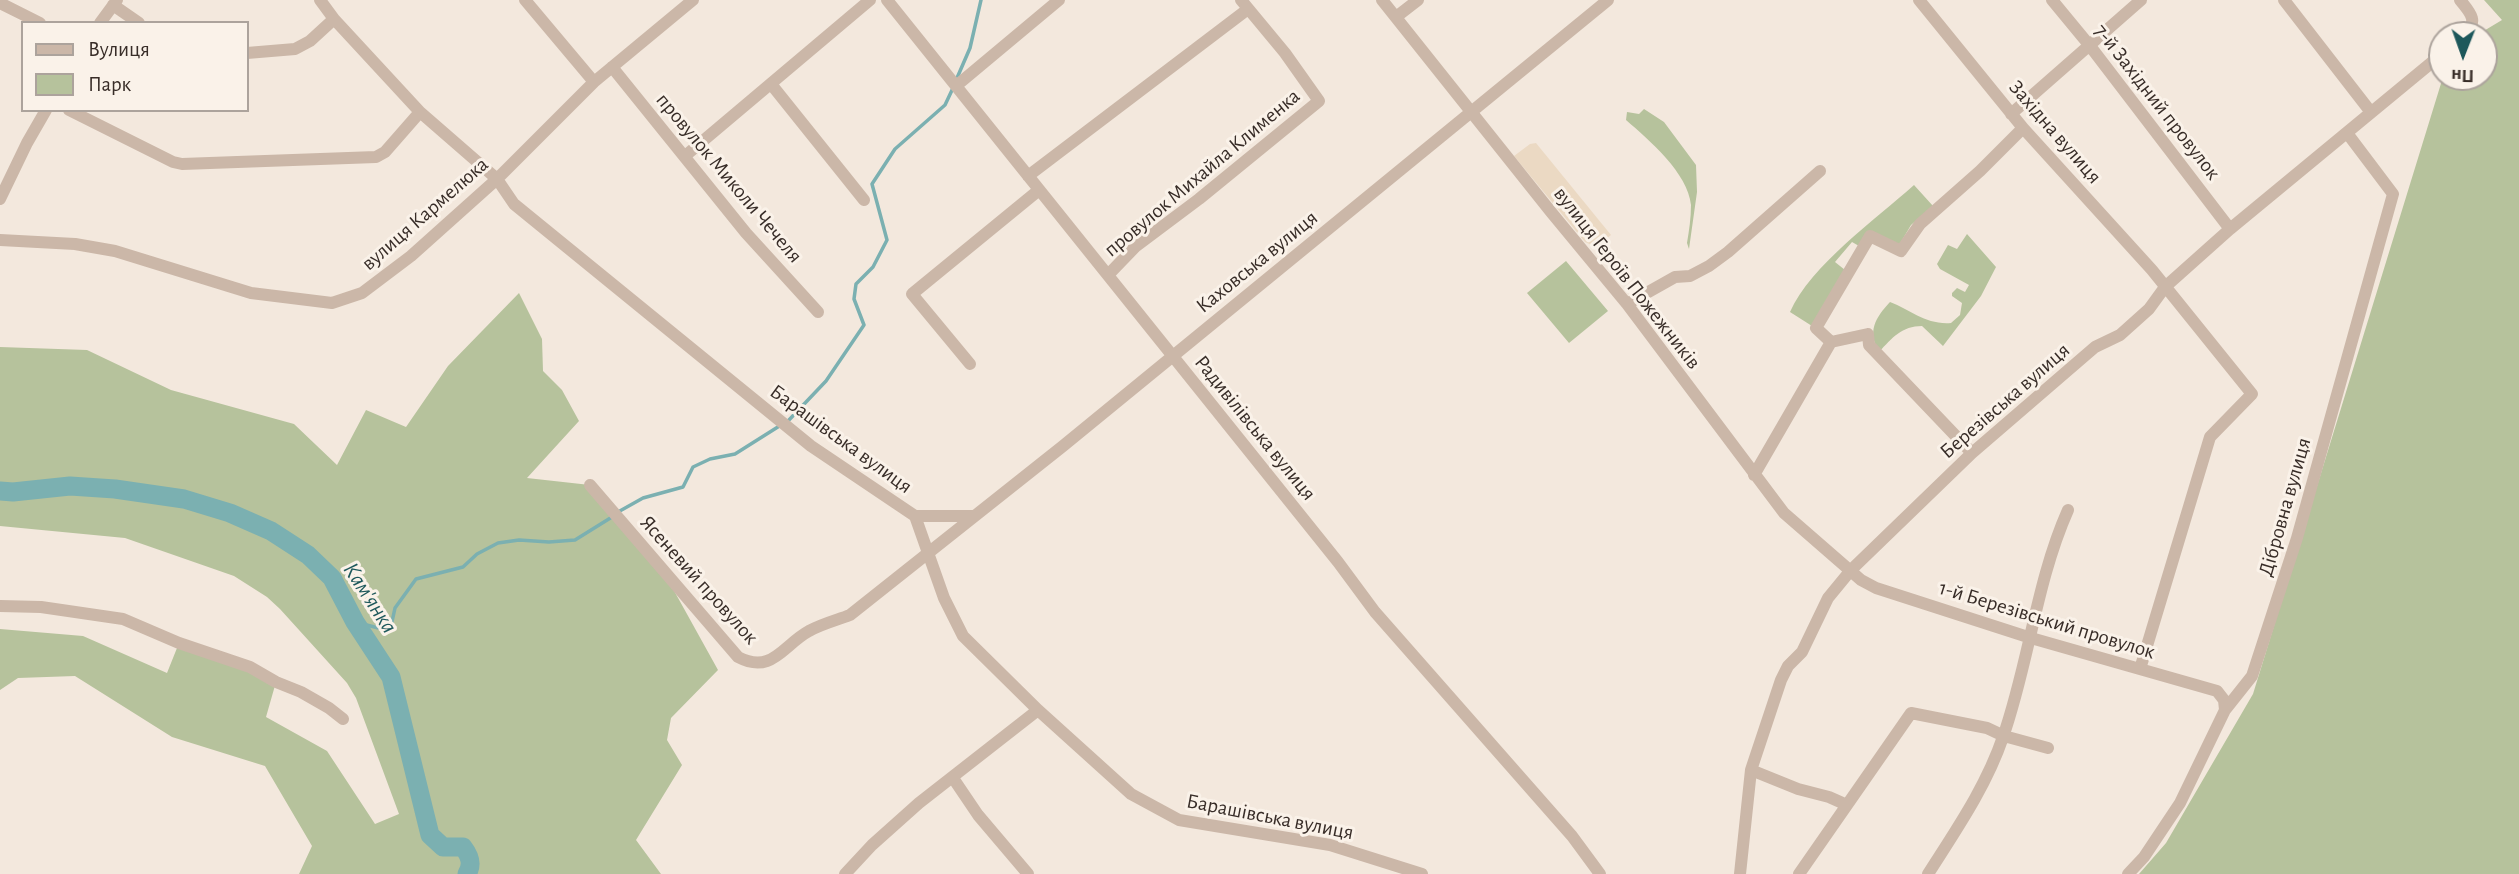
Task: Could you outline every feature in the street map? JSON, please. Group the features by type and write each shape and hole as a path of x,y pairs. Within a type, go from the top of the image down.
{"street":[{"name":"Барашівська вулиця","path":"320,0 334,19 420,112 497,179 514,204 800,438 915,516 944,598 963,636 1038,710 1131,794 1179,820 1329,845 1422,874"},
{"path":"525,0 594,82"},
{"name":"вулиця Кармелюка","path":"0,240 75,244 115,251 250,293 332,303 362,293 497,179 594,82 693,0"},
{"path":"685,156 870,0"},
{"name":"Радивілівська вулиця","path":"887,0 1376,612 1572,836 1601,874"},
{"path":"956,86 1059,0"},
{"name":"вулиця Героїв Пожежників","path":"1382,0 1627,304 1784,513 1851,570"},
{"path":"1396,18 1418,0"},
{"name":"Каховська вулиця","path":"929,552 1063,446 1608,0"},
{"name":"Західна вулиця","path":"1919,0 2011,114 2165,287 2252,394 2210,437 2140,669"},
{"name":"7-й Західний провулок","path":"2052,0 2230,229"},
{"path":"2011,114 2141,0"},
{"path":"2284,0 2370,111"},
{"path":"2460,0 2472,14 2473,21"},
{"path":"0,3 36,21"},
{"path":"102,21 115,3 137,21"},
{"path":"1028,176 1244,4"},
{"name":"провулок Михайла Клименка","path":"1108,275 1135,247 1199,199 1319,101 1285,53 1244,4"},
{"path":"248,53 295,50 310,41 334,19"},
{"name":"Березівська вулиця","path":"1740,874 1752,770 1788,666 1802,652 1828,598 1851,570 1972,453 2095,347 2120,335 2149,309 2165,287 2230,229 2428,65"},
{"name":"провулок Миколи Чечеля","path":"612,67 746,233 818,313"},
{"path":"771,84 864,200"},
{"path":"0,199 45,112"},
{"path":"73,112 182,164 376,157 385,152 420,112"},
{"path":"1831,342 1816,328 1870,236 1901,251 1920,224 1980,171 2023,128"},
{"name":"Дібровна вулиця","path":"2128,874 2144,857 2180,803 2225,710 2252,676 2297,538 2393,194 2347,133"},
{"path":"1627,304 1675,277 1690,276 1709,266 1820,171"},
{"path":"970,364 912,294 1040,190"},
{"path":"1754,475 1831,342 1868,334 1869,345 1972,453"},
{"name":"Ясеневий провулок","path":"590,485 738,657 750,663 764,663 783,652 808,631 850,615 929,552"},
{"path":"1928,874 1974,802 2004,736 2056,537 2068,510"},
{"path":"915,516 973,516"},
{"name":"1-й Березівський провулок","path":"1851,570 1861,580 1876,588 2031,638 2217,691 2224,700 2225,710"},
{"path":"0,606 41,607 123,619 179,643 250,667 301,692 343,719"},
{"path":"845,874 872,845 919,803 1038,710"},
{"path":"1799,874 1911,713 1987,727 2004,736 2049,748"},
{"path":"1752,770 1847,805"},
{"path":"953,778 978,815 1028,874"}],"green space":[{"path":"2484,0 2519,0 2519,874 2139,874 2166,843 2253,694 2439,91 2498,91 2498,22 2502,20"},
{"path":"1644,109 1664,122 1696,165 1697,192 1689,249 1687,243 1691,205 1683,181 1666,158 1626,120 1627,112 1639,114"},
{"path":"1914,185 1933,206 1911,225 1901,242 1899,244 1868,231 1859,246 1852,242 1835,262 1845,270 1812,326 1790,312 1800,294 1828,260"},
{"path":"1967,234 1996,267 1981,296 1943,346 1922,326 1909,328 1898,334 1879,352 1875,345 1874,326 1890,302 1934,322 1951,323 1960,315 1962,303 1952,296 1952,293 1957,288 1965,292 1969,285 1940,269 1937,264 1948,245 1957,249"},
{"path":"1566,261 1608,311 1569,343 1527,293"},
{"path":"519,293 542,339 543,371 562,390 579,421 527,478 590,485 662,569 718,670 671,718 667,740 682,765 636,840 661,874 299,874 312,846 265,766 172,737 75,676 18,678 0,690 0,629 83,636 167,673 179,643 276,682 266,717 327,751 375,824 399,814 356,698 347,683 267,597 234,576 125,538 0,526 0,347 87,350 171,390 294,424 337,465 366,410 406,427 448,366"}],"shaded area":[{"path":"1536,143 1611,235 1596,247 1585,242 1514,156 1530,144"}],"waterway":[{"path":"957,78 970,48 981,0"},
{"path":"788,421 826,381 864,325 854,299 856,284 873,267 887,240 872,184 895,149 945,105 953,88"},
{"path":"618,512 643,498 683,487 693,467 710,459 735,454 781,425"},
{"name":"Кам'янка","path":"0,491 70,486 115,489 184,499 230,513 271,531 308,555 332,578 355,622 391,677 430,835 443,847 463,847 470,860 467,874"},
{"path":"355,622 390,631 395,608 416,579 463,567 477,554 498,543 519,540 575,540 612,517"}]}
